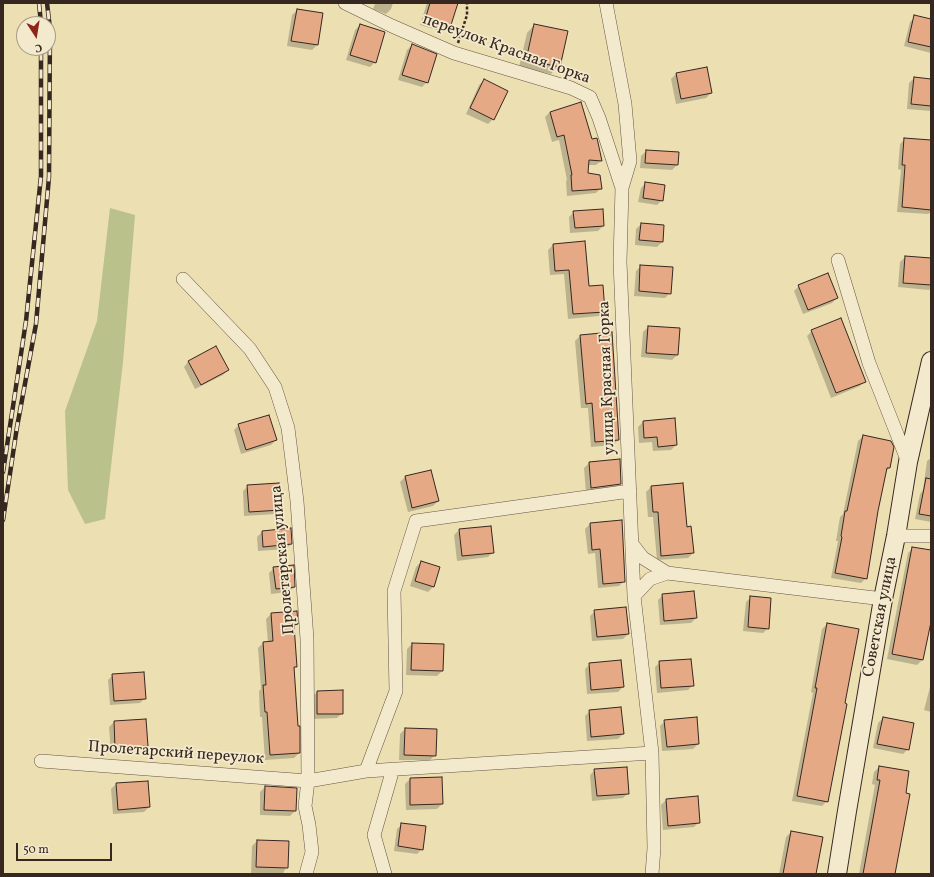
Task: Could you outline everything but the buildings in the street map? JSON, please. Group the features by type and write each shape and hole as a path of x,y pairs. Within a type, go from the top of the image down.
{"main road":[{"name":"Советская улица","path":"837,874 883,599 896,536 908,462 931,361"}],"street":[{"name":"переулок Красная Горка","path":"346,3 392,26 454,53 570,88 590,97 599,118 622,188"},
{"name":"улица Красная Горка","path":"606,3 625,104 630,161 622,188 620,262 634,596 652,753"},
{"path":"838,260 869,363 908,462"},
{"name":"Пролетарская улица","path":"183,279 250,349 276,387 288,428 297,500 308,639 308,781 305,806 312,852 306,874"},
{"path":"366,771 396,691 394,592 416,521 630,491"},
{"path":"896,536 931,536"},
{"path":"632,544 643,558 667,573 883,599"},
{"path":"634,596 650,580 667,573"},
{"path":"652,753 654,848 652,874"},
{"name":"Пролетарский переулок","path":"41,761 308,781 366,771 652,753"},
{"path":"385,874 374,835 393,769"}],"path":[{"path":"454,53 467,15 467,3"}],"green space":[{"path":"110,208 135,215 123,362 105,519 85,524 68,490 65,411 97,321"}],"railway":[{"path":"39,3 40,16"},
{"path":"3,520 17,427 36,324 49,177 50,29 47,3"},
{"path":"3,472 26,321 41,176 41,56"}]}
